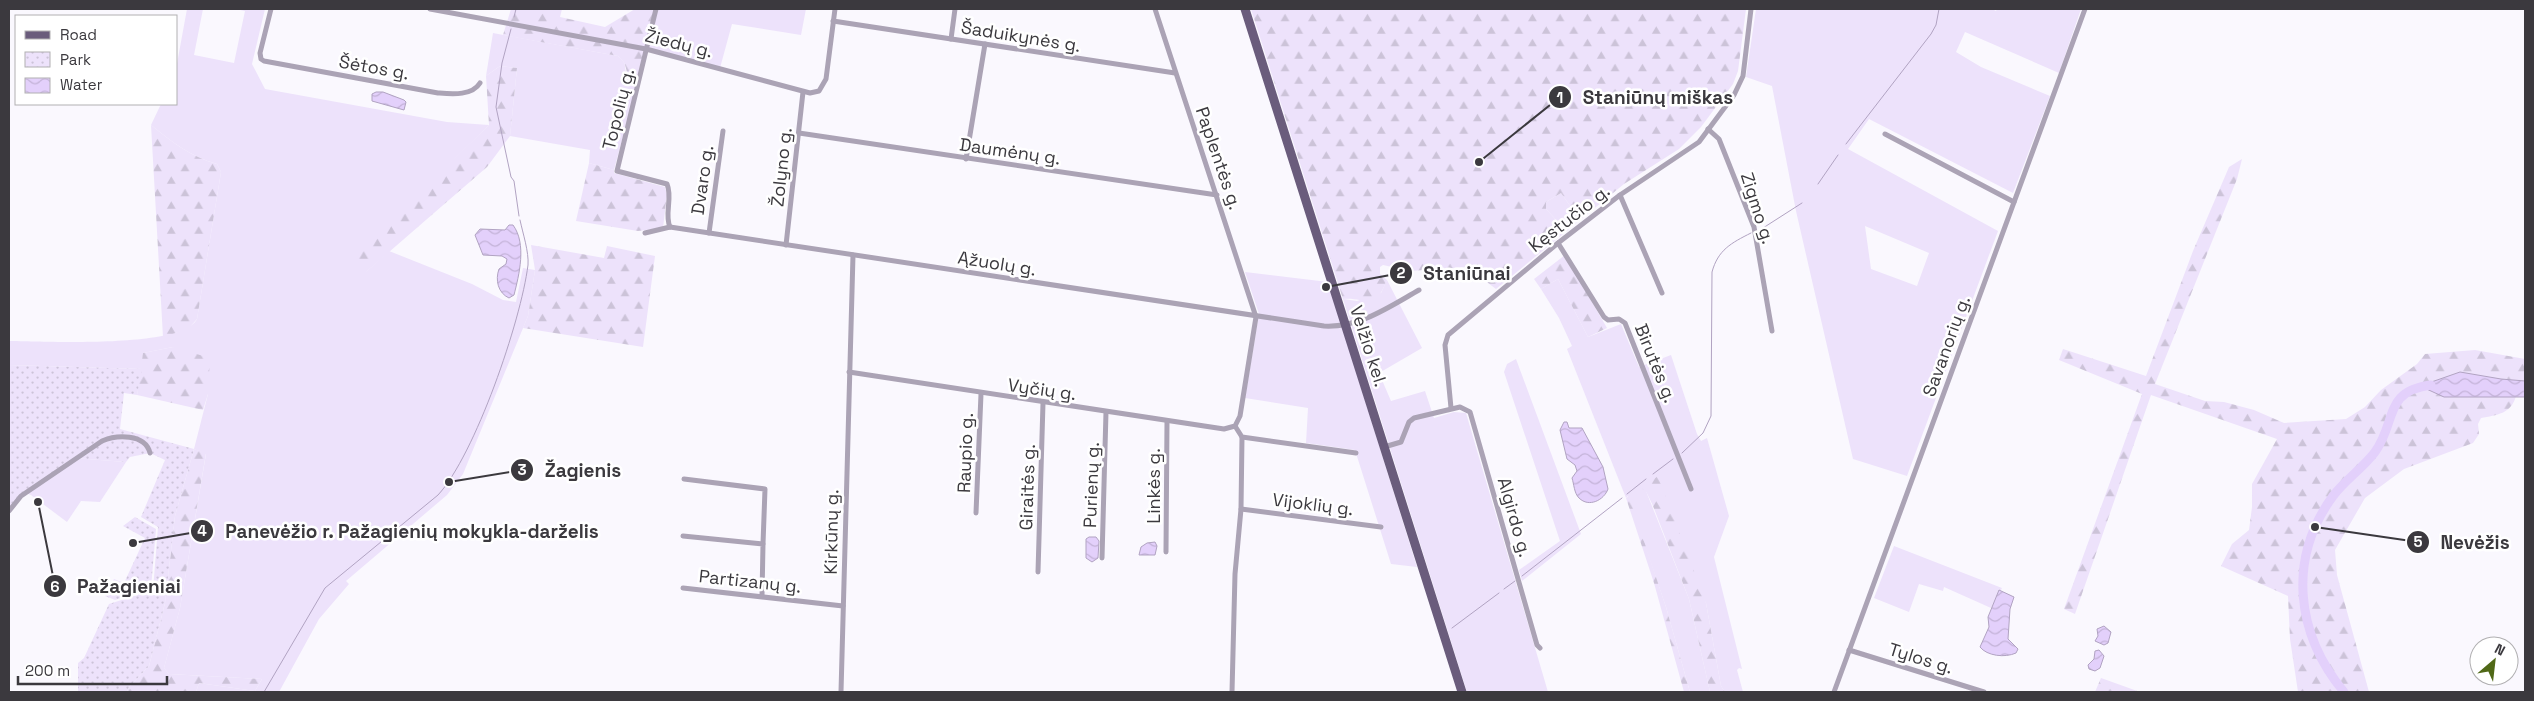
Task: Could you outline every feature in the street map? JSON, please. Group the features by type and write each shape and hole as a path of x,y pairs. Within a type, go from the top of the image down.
{"main road":[{"name":"Velžio kel.","path":"1245,9 1462,692"}],"street":[{"name":"Šėtos g.","path":"271,9 261,59 438,93 465,92 478,87 480,84"},
{"name":"Žiedų g.","path":"430,9 462,12 646,49 803,92"},
{"path":"646,49 656,9"},
{"path":"803,92 817,92 825,83 835,9"},
{"path":"951,39 955,9"},
{"name":"Paplentės g.","path":"1155,9 1256,317"},
{"name":"Kęstučio g.","path":"1451,408 1445,345 1448,336 1558,243 1620,195 1699,142 1734,95 1743,76 1751,9"},
{"name":"Savanorių g.","path":"1834,692 2085,9"},
{"name":"Šaduikynės g.","path":"833,21 1176,73"},
{"path":"966,159 985,44"},
{"name":"Topolių g.","path":"646,49 617,171 667,184 669,190 667,221 670,227"},
{"name":"Žolyno g.","path":"786,246 803,92"},
{"name":"Zigmo g.","path":"1708,129 1719,139 1754,228 1772,331"},
{"name":"Dvaro g.","path":"709,233 723,131"},
{"name":"Daumėnų g.","path":"799,133 1217,195"},
{"path":"1885,134 2014,202"},
{"path":"1620,195 1662,293"},
{"name":"Ąžuolų g.","path":"645,233 670,227 1324,326 1346,325 1362,321 1419,290"},
{"name":"Birutės g.","path":"1558,243 1604,317 1608,320 1619,319 1625,323 1691,489"},
{"path":"849,372 852,255"},
{"path":"1232,692 1237,548 1241,509 1242,437 1235,426 1240,416 1256,317"},
{"name":"Vyčių g.","path":"849,372 980,394 1224,429 1235,426"},
{"name":"Kirkūnų g.","path":"841,692 849,372"},
{"name":"Raupio g.","path":"976,513 980,394"},
{"name":"Giraitės g.","path":"1038,572 1043,403"},
{"name":"Algirdo g.","path":"1451,408 1464,407 1473,416 1537,645 1540,648"},
{"path":"1384,447 1401,442 1412,420 1451,408"},
{"name":"Purienų g.","path":"1102,558 1106,412"},
{"name":"Linkės g.","path":"1166,552 1167,421"},
{"path":"9,511 21,496 102,441 110,438 128,437 142,441 150,453"},
{"path":"1242,437 1356,453"},
{"path":"684,479 765,489 762,596"},
{"name":"Vijoklių g.","path":"1241,509 1381,527"},
{"path":"683,536 763,544"},
{"name":"Partizanų g.","path":"683,588 843,606"},
{"name":"Tylos g.","path":"1849,650 1984,692"}],"green space":[{"path":"187,9 203,9 194,55 234,63 245,11 235,9 265,9 252,64 265,89 447,122 489,125 423,190 366,272 389,251 472,284 503,300 516,302 523,268 535,270 528,316 463,474 447,495 346,581 349,584 319,619 279,692 196,692 199,683 255,691 262,679 169,674 164,668 180,608 206,454 194,449 208,394 173,347 143,353 142,369 9,365 9,341 79,342 140,339 166,335 186,329 197,319 221,172 217,164 190,153 151,125 161,105 178,105 178,58"},
{"path":"511,9 562,9 560,17 605,27 635,9 655,9 635,91 631,86 624,64 618,56 503,35"},
{"path":"658,9 806,9 801,35 732,24 720,68 646,49"},
{"path":"1251,9 1746,9 1738,71 1733,84 1701,127 1679,149 1624,184 1496,289 1467,267 1410,271 1383,265 1380,267 1380,274 1387,280 1378,297 1369,302 1343,299","holes":["1561,193 1573,210 1558,222 1546,209 1546,202"]},
{"path":"1756,9 1992,9 1996,11 1997,9 2081,9 2059,73 1965,32 1956,52 1981,67 2050,96 2013,193 1869,119 1848,149 1998,231 1907,476 1853,459 1796,211 1772,86 1746,77","holes":["1865,226 1929,253 1917,286 1871,269"]},
{"path":"493,33 618,56 622,60 625,64 627,79 635,91 614,170 589,163 590,150 510,136 517,68 500,66 486,76"},
{"path":"500,66 517,68 510,136 487,167 366,272 357,273 353,267 352,257 489,125 486,76"},
{"path":"151,125 190,153 217,164 221,172 197,319 188,329 163,337"},
{"path":"2242,159 2237,179 2155,384 2205,401 2224,402 2254,410 2284,423 2346,419 2365,407 2381,390 2417,364 2425,354 2475,350 2525,359 2525,381 2501,379 2444,397 2516,396 2511,407 2503,413 2481,418 2478,424 2479,434 2473,443 2404,469 2365,498 2335,550 2337,575 2369,692 2298,692 2290,639 2288,596 2221,566 2232,544 2249,530 2252,484 2277,439 2151,395 2075,614 2064,609 2142,394 2059,360 2063,349 2146,376 2193,251 2229,167"},
{"path":"589,163 614,170 614,173 665,187 667,194 663,228 638,231 576,221"},
{"path":"1561,193 1573,210 1558,222 1546,209 1546,202"},
{"path":"531,245 604,258 607,246 655,256 643,347 523,328 528,316 535,270"},
{"path":"1565,255 1607,328 1588,337 1558,279 1541,289 1534,279"},
{"path":"1245,272 1328,282 1417,567 1391,564 1355,450 1306,443 1308,408 1245,398 1259,314"},
{"path":"1558,279 1588,337 1621,324 1639,367 1671,355 1697,434 1701,441 1707,438 1729,516 1714,557 1742,669 1739,668 1737,670 1743,692 1725,692 1721,686 1706,603 1646,491 1689,599 1710,692 1690,692 1666,607 1628,496 1626,498 1567,349 1572,346 1559,318 1541,289"},
{"path":"1387,280 1422,348 1379,373 1391,401 1425,391 1434,418 1454,412 1466,413 1548,692 1467,692 1343,299 1357,301 1381,293"},
{"path":"173,347 210,358 208,394 203,410 137,395 143,353"},
{"path":"1516,359 1581,534 1522,581 1519,570 1560,541 1504,372 1507,364"},
{"path":"9,365 142,369 137,395 124,393 120,429 194,449 175,516 165,603 149,666 129,687 127,692 78,692 78,663 84,658 109,604 153,590 158,527 141,517 165,460 150,453 130,457 126,462 74,458 21,496 9,511"},
{"path":"194,449 206,453 180,608 164,668 169,674 262,679 255,691 199,683 196,692 127,692 129,687 149,666 165,603 175,516"},
{"path":"74,458 126,462 100,502 81,501 67,522 31,495 25,493"},
{"path":"1658,476 1706,603 1721,686 1725,692 1710,692 1689,599 1653,506 1646,491 1641,488"},
{"path":"1629,496 1666,607 1690,692 1684,692 1654,583 1626,498"},
{"path":"135,517 156,529 151,588 115,600 105,596 114,579 124,583 145,538 123,526"},
{"path":"1894,546 2002,588 1991,608 1944,587 1943,591 1919,584 1909,612 1874,598"},
{"path":"2101,678 2140,692 2095,692"}],"water":[{"path":"383,92 404,100 406,102 404,110 372,101 372,94"},
{"path":"509,225 513,225 520,241 521,260 514,295 509,298 502,293 498,286 499,269 506,264 507,259 502,256 483,255 475,235 480,229 505,230"},
{"path":"2460,372 2525,381 2525,397 2444,397 2420,386"},
{"path":"1564,422 1567,422 1569,428 1582,428 1603,467 1608,489 1596,501 1583,501 1576,494 1572,478 1577,471 1575,465 1567,459 1560,430"},
{"path":"1096,537 1099,541 1098,558 1092,562 1086,558 1086,539"},
{"path":"1155,542 1157,546 1155,555 1139,555 1141,547 1147,543"},
{"path":"1999,590 2014,597 2010,609 2008,639 2018,649 2016,653 2007,655 1992,654 1980,647 1989,627 1988,617"},
{"path":"2104,626 2111,632 2108,643 2104,645 2095,641 2098,636 2097,629"},
{"path":"2099,650 2104,656 2100,668 2095,671 2089,669 2088,665 2094,659 2095,651"}],"waterway":[{"path":"514,17 516,9"},
{"path":"1846,144 1931,34 1936,25 1939,9"},
{"path":"511,29 502,63 496,107 511,177 514,181 519,216"},
{"path":"1818,184 1838,155"},
{"path":"1763,228 1802,203"},
{"path":"264,692 325,588 438,495 467,450 494,386 524,289 528,260 520,220"},
{"path":"1682,453 1703,433 1711,416 1712,272 1718,258 1726,248 1751,233"},
{"path":"2344,692 2328,670 2316,646 2307,621 2303,596 2304,570 2309,545 2318,520 2333,496 2375,452 2382,441 2398,401 2405,394 2416,388 2431,385"},
{"path":"1653,474 1673,459"},
{"path":"1627,494 1646,479"},
{"path":"1522,576 1622,498"},
{"path":"1504,589 1515,581"},
{"path":"1452,628 1499,593"}],"place":[{"name":"Staniūnų miškas","path":"1479,162"},
{"name":"Staniūnai","path":"1326,287"},
{"name":"Žagienis","path":"449,482"},
{"name":"Pažagieniai","path":"38,502"},
{"name":"Nevėžis","path":"2315,527"},
{"name":"Panevėžio r. Pažagienių mokykla-darželis","path":"133,543"}]}
